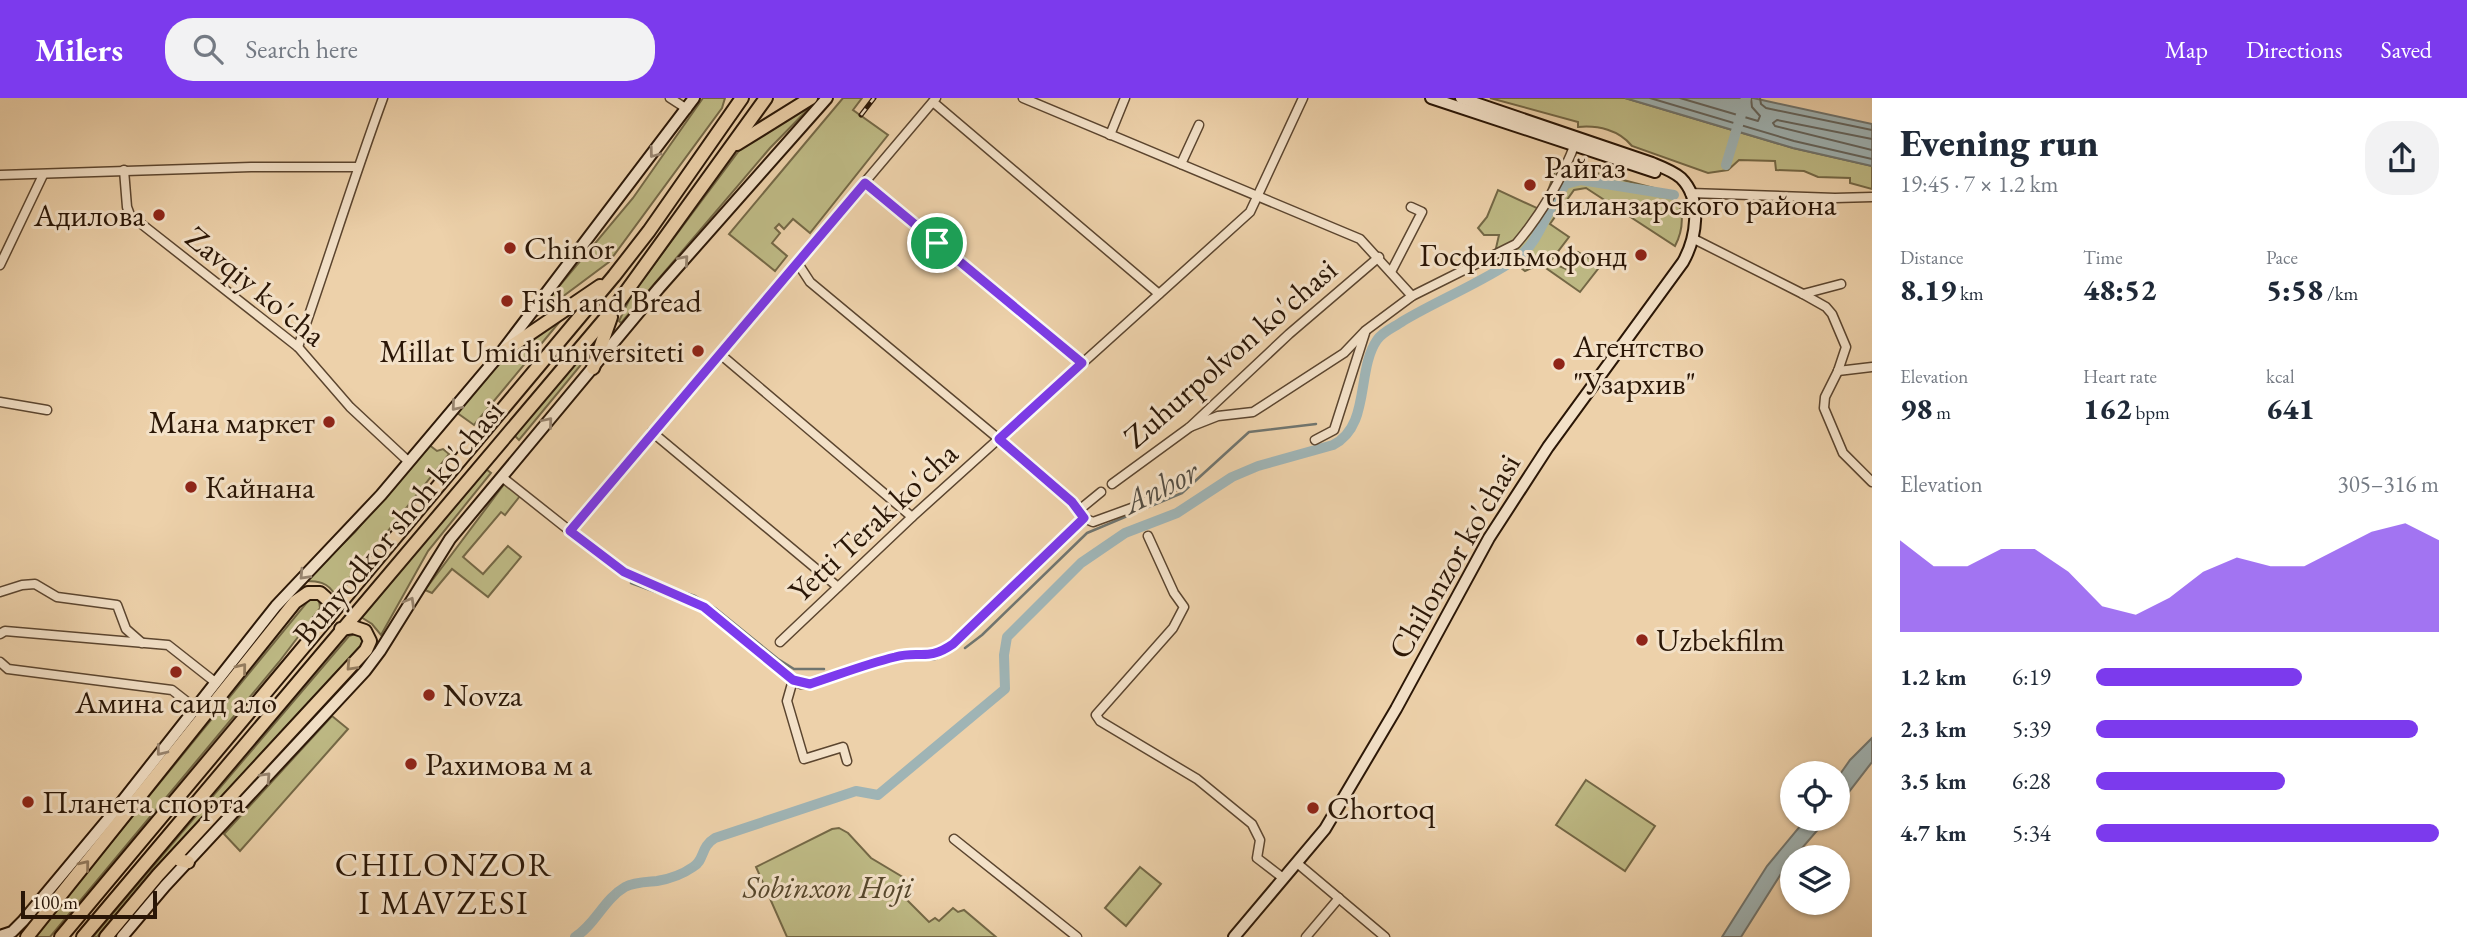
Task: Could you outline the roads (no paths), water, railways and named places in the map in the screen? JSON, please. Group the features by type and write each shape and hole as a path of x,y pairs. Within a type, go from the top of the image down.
{"main road":[{"path":"730,115 733,98"},
{"name":"Bunyodkor shoh ko'chasi","path":"61,937 614,276 649,231 742,98"},
{"name":"Bunyodkor shoh ko'chasi","path":"83,937 615,307 766,98"},
{"path":"731,148 811,98"},
{"path":"500,354 614,276"},
{"path":"593,368 615,307"},
{"path":"27,937 295,602 308,593 320,593 329,601 328,619"},
{"path":"106,937 183,858 368,646 370,641 365,631 353,626 341,630"}],"street":[{"path":"298,347 383,98"},
{"path":"670,98 687,109"},
{"path":"0,936 15,929 109,818 294,586 380,495 500,354 694,98"},
{"path":"122,937 183,858 365,671 445,546 659,288 827,98"},
{"path":"1023,98 1037,101 1110,135 1360,239 1412,296"},
{"path":"1110,135 1125,98"},
{"name":"Yetti Terak ko'cha","path":"780,642 912,517 1250,212 1303,98"},
{"path":"1431,98 1663,167 1679,176 1690,193 1695,216 1694,239 1826,307 1838,324 1846,346 1838,371 1827,391 1824,408 1843,453 1851,464 1872,482"},
{"path":"1461,98 1576,142"},
{"path":"570,531 935,100 1159,294"},
{"path":"1181,164 1199,125"},
{"path":"1190,427 1218,416 1253,412 1343,353 1365,331 1412,296 1517,244 1528,231 1569,163 1576,142"},
{"path":"0,175 251,167 358,167"},
{"name":"Zavqiy ko'cha","path":"124,170 130,215 298,347 351,407 409,461"},
{"path":"0,265 43,175"},
{"path":"865,183 1082,363"},
{"path":"1690,193 1872,197"},
{"path":"1391,272 1422,212 1411,207"},
{"name":"Chilonzor ko'chasi","path":"1234,937 1325,829 1362,771 1468,574 1525,480 1682,262 1694,239"},
{"name":"Zuhurpolvon ko'chasi","path":"1112,484 1190,427 1289,334 1379,257"},
{"path":"502,477 624,572 692,600 716,615 793,680 810,684 893,657 934,655 953,644 1084,518 1079,510 999,439 810,282 797,262"},
{"path":"1803,294 1841,285"},
{"path":"1315,440 1334,430 1365,331"},
{"path":"720,354 912,517"},
{"path":"1838,371 1872,366"},
{"path":"0,402 47,410"},
{"path":"652,432 838,587"},
{"name":"Zuhurpolvon ko'chasi","path":"1084,518 1093,522 1137,507 1185,481"},
{"path":"1079,510 1101,492"},
{"path":"1148,536 1174,593 1184,607 1173,628 1096,715 1100,721 1197,779 1252,824 1260,840 1257,858 1283,878"},
{"path":"0,592 35,584 57,597 117,605 126,629 142,643"},
{"path":"0,635 5,631 168,646 215,682"},
{"path":"0,662 9,669 172,690 195,708"},
{"path":"793,680 786,701 804,759 843,747 847,761"},
{"path":"954,839 1077,937"},
{"path":"1297,863 1381,936"},
{"path":"1306,937 1339,898"}],"water":[{"path":"1625,98 1753,98 1872,124 1872,166 1793,148"},
{"path":"1872,738 1872,762 1850,790 1850,760"},
{"path":"1796,831 1817,831 1805,845 1784,845"},
{"path":"1780,850 1780,875 1741,937 1722,937"}],"waterway":[{"name":"Anhor","path":"1726,165 1746,98"},
{"name":"Anhor","path":"575,937 625,887 666,879 689,870 697,864 707,845 715,838 856,791 878,795 1005,689 1004,655 1007,637 1081,563 1125,533 1177,513 1232,477 1258,466 1333,445 1345,436 1358,411 1367,366 1377,340 1403,321 1489,276 1525,252 1566,184 1581,180 1674,195"},
{"path":"965,648 982,635 1087,533 1182,493 1249,432 1316,424"},
{"path":"631,583 664,595 671,588 695,596 715,608 794,669 824,669"}],"railway":[{"path":"861,115 874,98"}],"place":[{"name":"Райгаз Чиланзарского района","path":"1530,185"},
{"name":"Адилова","path":"159,215"},
{"name":"Chinor","path":"510,248"},
{"name":"Госфильмофонд","path":"1641,255"},
{"name":"Fish and Bread","path":"507,301"},
{"name":"Millat Umidi universiteti","path":"698,351"},
{"name":"Агентство \"Узархив\"","path":"1559,364"},
{"name":"Мана маркет","path":"329,422"},
{"name":"Кайнана","path":"191,487"},
{"name":"Uzbekfilm","path":"1642,640"},
{"name":"Амина саид ало","path":"176,672"},
{"name":"Novza","path":"429,695"},
{"name":"Рахимова м а","path":"411,764"},
{"name":"Планета спорта","path":"28,802"},
{"name":"Chortoq","path":"1313,808"}],"district":[{"name":"CHILONZOR I MAVZESI","path":"444,883"}],"park label":[{"name":"Sobinxon Hoji","path":"828,887"}]}
